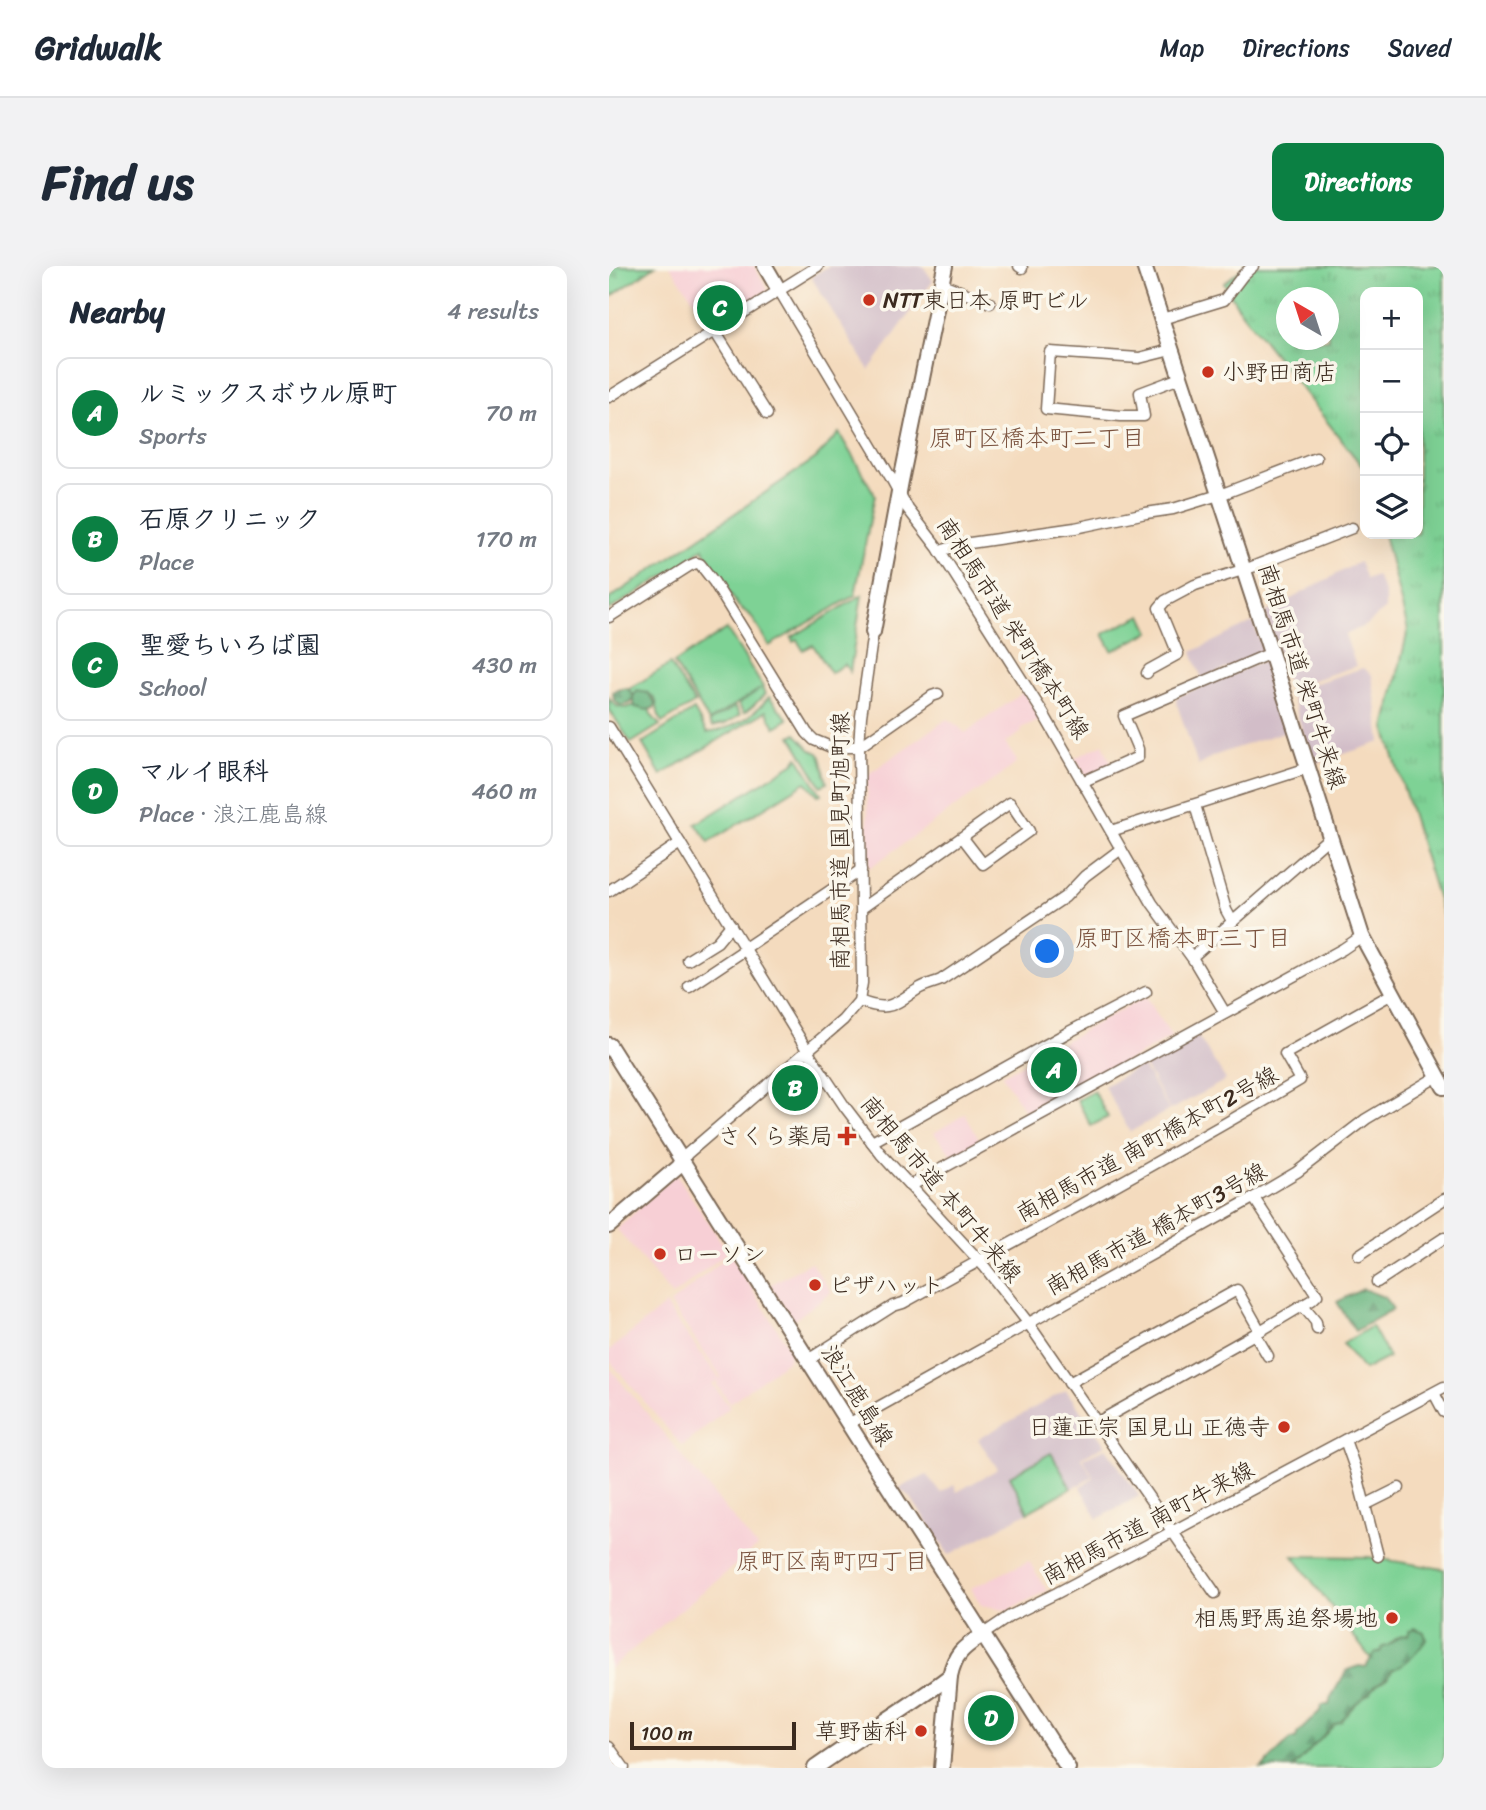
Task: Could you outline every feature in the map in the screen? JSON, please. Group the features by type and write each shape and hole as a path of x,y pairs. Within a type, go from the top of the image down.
{"street":[{"name":"南相馬市道 栄町橋本町線","path":"765,266 908,509 940,551 1022,679 1152,903 1192,957 1225,1013"},
{"path":"609,397 818,266"},
{"name":"南相馬市道 国見町旭町線","path":"609,1226 678,1167 687,1154 843,1020 859,1001 862,983 860,716 899,493 945,266"},
{"name":"南相馬市道 栄町牛来線","path":"1144,266 1362,936 1441,1082"},
{"path":"1161,319 1224,300 1252,266"},
{"path":"942,284 990,303"},
{"path":"714,330 767,414"},
{"path":"1171,350 1139,358 1050,352 1046,409 1144,416 1140,394 1181,378"},
{"path":"940,551 963,544 1075,528 1173,509 1219,495 1316,458"},
{"path":"1146,673 1178,654 1159,608 1165,601 1195,585 1252,567 1352,528"},
{"path":"609,617 689,566 700,564 714,582 807,733 814,740 831,747 859,747 938,694"},
{"path":"1082,782 1138,757 1138,749 1123,716 1271,653"},
{"name":"南相馬市道 本町牛来線","path":"609,727 807,1050 845,1107 910,1186 980,1261 1028,1323 1215,1593"},
{"path":"1111,831 1308,768"},
{"path":"862,908 1010,803 1029,831 983,864 963,838"},
{"path":"1195,805 1226,910 1233,920"},
{"path":"1192,957 1330,838"},
{"path":"609,891 680,843"},
{"path":"859,1001 876,1007 893,1006 921,988 941,980 1065,897 1085,876 1121,849"},
{"path":"689,987 861,870"},
{"path":"688,960 717,942 731,925"},
{"path":"910,1186 1362,936"},
{"path":"872,1142 1067,1032 1146,992"},
{"name":"南相馬市道 南町橋本町2号線","path":"808,1360 893,1306 980,1261 1300,1080 1285,1054 1392,994"},
{"name":"浪江鹿島線","path":"609,1045 1068,1768"},
{"name":"南相馬市道 橋本町3号線","path":"848,1424 1254,1198 1297,1172 1366,1119 1441,1082"},
{"path":"1096,1423 1258,1333 1317,1295 1254,1198"},
{"path":"1359,1255 1444,1199"},
{"path":"1377,1282 1444,1238"},
{"path":"1069,1383 1237,1290 1268,1356"},
{"path":"1303,1306 1316,1322 1317,1329"},
{"name":"南相馬市道 南町牛来線","path":"982,1635 1010,1616 1444,1387"},
{"path":"1434,1393 1444,1412"},
{"path":"1345,1440 1378,1556"},
{"path":"1365,1505 1399,1488"},
{"path":"942,1768 950,1676 963,1648 982,1635"},
{"path":"815,1768 950,1676"},
{"path":"609,1747 624,1768"}],"shaded area":[{"path":"670,266 754,266 768,290 712,326"},
{"path":"829,266 923,266 933,281 869,370 811,277"},
{"path":"1359,562 1366,579 1376,575 1385,594 1385,609 1368,624 1345,635 1356,666 1289,688 1265,613"},
{"path":"1253,622 1264,652 1202,679 1192,652"},
{"path":"1265,660 1289,730 1213,756 1198,766 1176,701 1177,697"},
{"path":"1363,668 1372,675 1381,742 1313,764 1290,691"},
{"path":"1024,692 1041,719 1021,728 1022,732 1005,743 1017,761 1012,767 869,868 867,775 947,719 965,733"},
{"path":"1103,744 1112,765 1085,776 1075,758"},
{"path":"1145,997 1172,1037 1027,1115 1002,1075"},
{"path":"1197,1035 1226,1080 1170,1110 1143,1063"},
{"path":"1142,1065 1169,1110 1130,1132 1104,1086"},
{"path":"965,1114 981,1143 954,1158 934,1133"},
{"path":"676,1174 728,1252 672,1296 617,1229"},
{"path":"730,1254 791,1351 787,1361 730,1403 716,1384 719,1380 712,1384 730,1407 682,1446 609,1360 609,1351 665,1305 720,1379 670,1304"},
{"path":"811,1262 831,1292 793,1321 770,1285"},
{"path":"609,1367 757,1547 609,1669"},
{"path":"1066,1390 1105,1445 1081,1457 1093,1477 949,1555 911,1498 899,1488 927,1475 941,1493 954,1485 957,1492 998,1469 978,1439"},
{"path":"1106,1448 1139,1496 1098,1519 1080,1487 1094,1478 1083,1458"},
{"path":"1029,1561 1047,1591 1008,1610 981,1605 971,1588"}],"green space":[{"path":"609,266 655,266 609,298"},
{"path":"1245,266 1444,266 1444,919 1385,728 1408,630 1385,539 1423,539 1423,287 1360,287 1360,464 1239,309 1224,283"},
{"path":"839,433 875,495 855,595 769,646 751,616 738,606 703,548 682,565 609,610 609,599 816,458"},
{"path":"862,595 850,672 844,664 831,673 813,645 803,650 797,640 793,642 791,638"},
{"path":"1142,615 1150,632 1112,651 1103,634"},
{"path":"727,629 765,694 744,713 738,704 760,689 709,721 674,663"},
{"path":"670,664 695,703 663,722 653,696 644,693 623,698 621,694"},
{"path":"627,688 633,697 637,691 648,693 656,704 654,708 647,710 635,707 633,698 631,703 621,706 614,700 613,692"},
{"path":"769,697 788,719 775,727 766,711 661,775 642,743 694,710 707,733 735,725 756,711"},
{"path":"609,698 622,708 648,702 651,715 660,725 631,743 609,709"},
{"path":"735,707 740,715 725,724 712,727 709,722"},
{"path":"796,734 821,757 827,783 821,786 791,736"},
{"path":"798,757 821,794 818,795 806,782 709,842 696,824 794,763"},
{"path":"1094,1091 1108,1117 1091,1126 1077,1100"},
{"path":"1363,1289 1384,1297 1393,1309 1355,1331 1337,1302"},
{"path":"1372,1326 1389,1357 1364,1370 1343,1344"},
{"path":"1051,1453 1071,1488 1028,1512 1010,1476"},
{"name":"相馬野馬追祭場地","path":"1293,1556 1368,1557 1444,1569 1444,1768 1282,1768 1377,1667"},
{"path":"1414,1628 1424,1632 1426,1640 1419,1649 1375,1686 1293,1768 1261,1768 1291,1739 1296,1739 1297,1734 1320,1711 1321,1705 1329,1705 1347,1670 1366,1667 1375,1652 1380,1652 1399,1637 1408,1635"}],"place":[{"name":"NTT東日本 原町ビル","path":"869,300"},
{"name":"聖愛ちいろば園","path":"720,308"},
{"name":"小野田商店","path":"1208,372"},
{"name":"ルミックスボウル原町","path":"1054,1070"},
{"name":"石原クリニック","path":"795,1088"},
{"name":"さくら薬局","path":"847,1136"},
{"name":"ローソン","path":"660,1254"},
{"name":"ピザハット","path":"815,1285"},
{"name":"日蓮正宗 国見山 正徳寺","path":"1284,1427"},
{"name":"相馬野馬追祭場地","path":"1392,1618"},
{"name":"マルイ眼科","path":"991,1718"},
{"name":"草野歯科","path":"921,1731"}],"district":[{"name":"原町区橋本町二丁目","path":"1037,438"},
{"name":"原町区橋本町三丁目","path":"1183,938"},
{"name":"原町区南町四丁目","path":"832,1561"}]}
